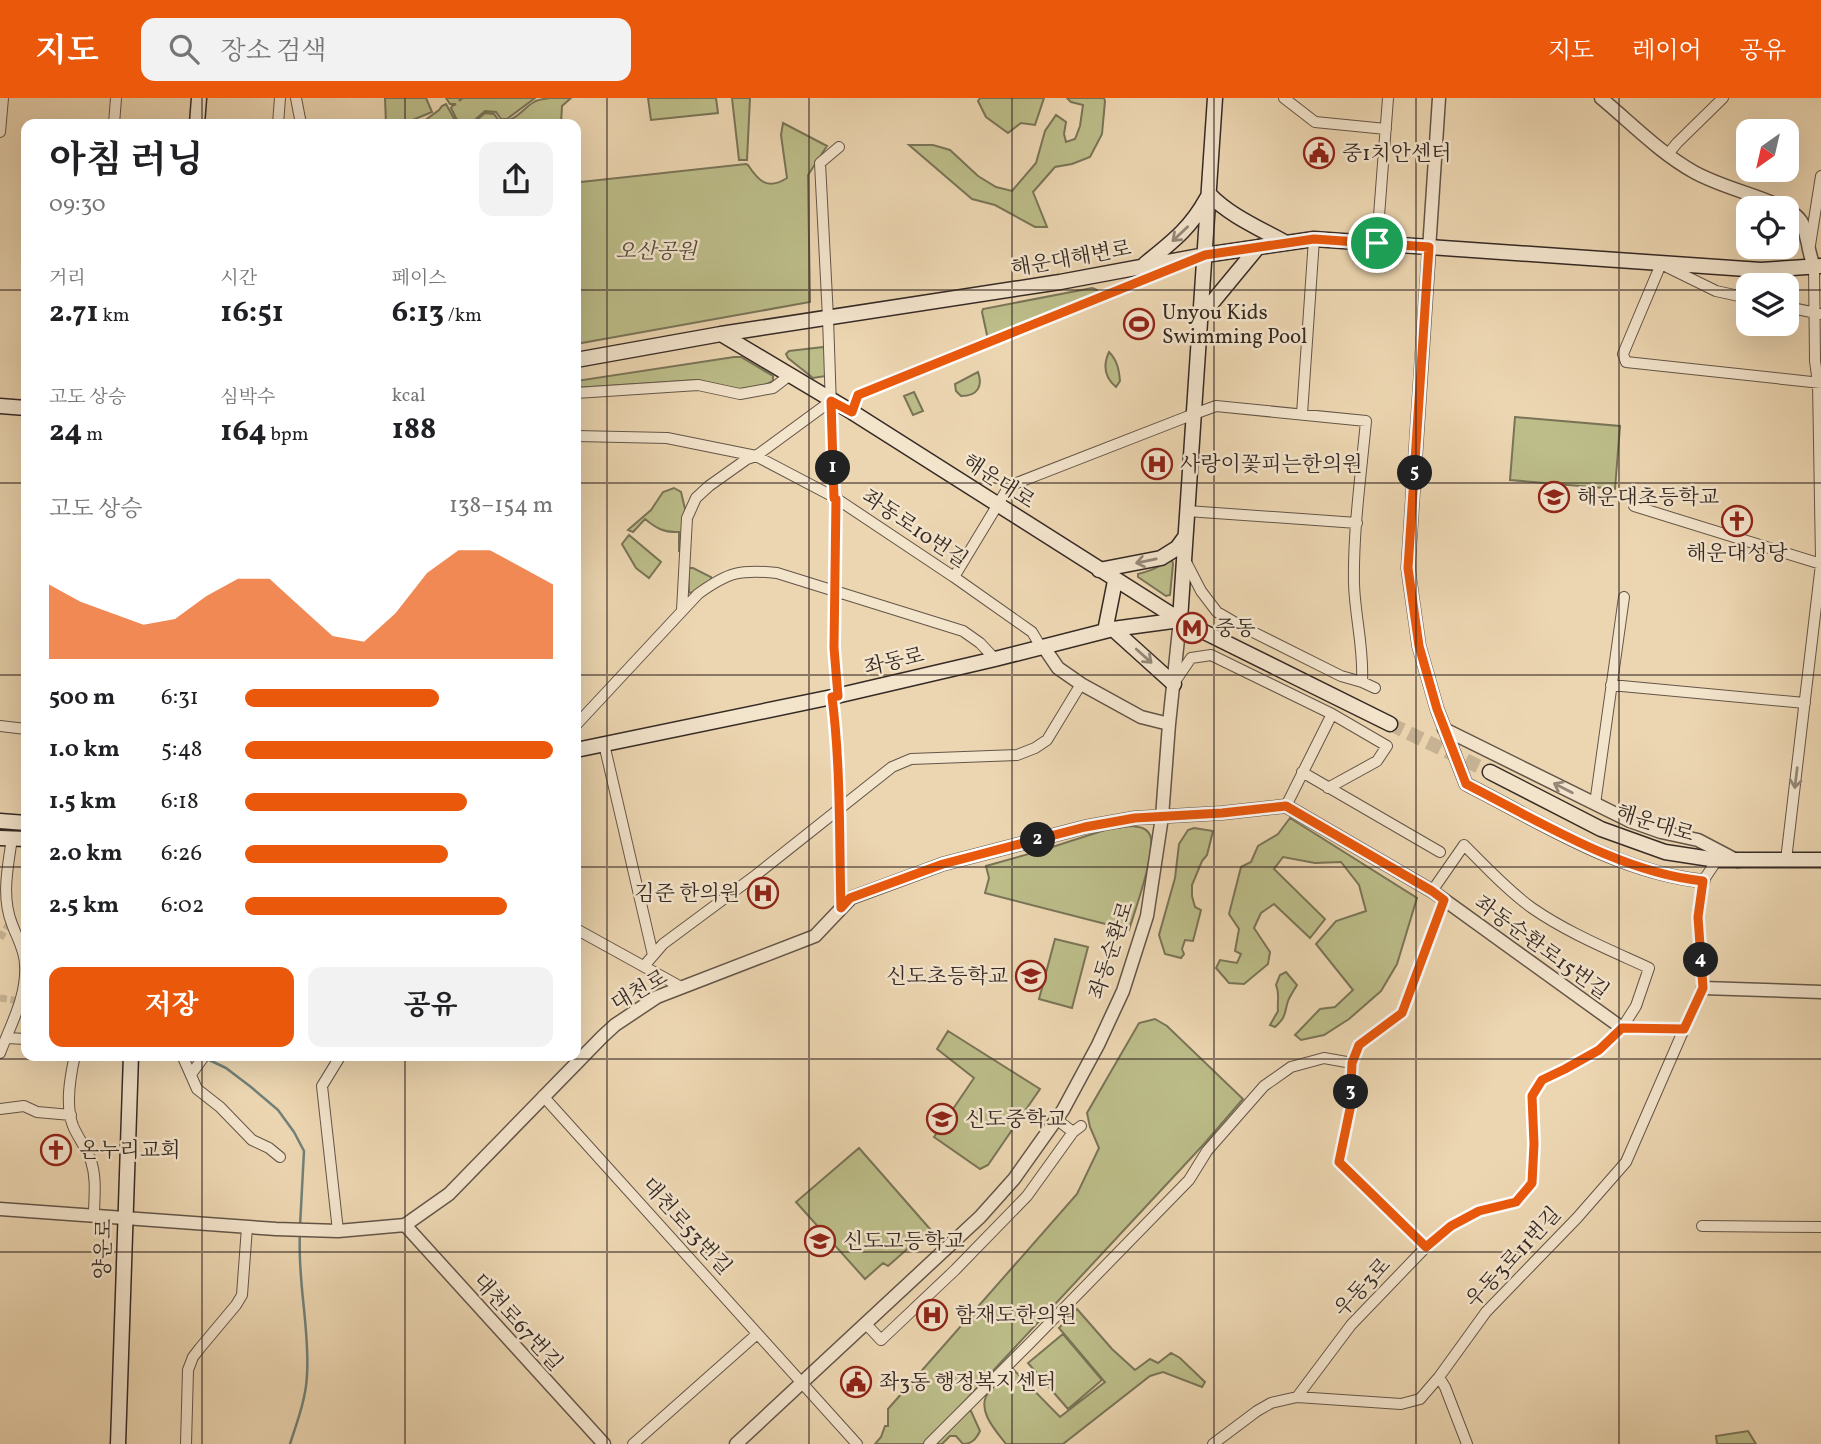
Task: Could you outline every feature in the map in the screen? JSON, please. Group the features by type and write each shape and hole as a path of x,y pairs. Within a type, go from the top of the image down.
{"main road":[{"path":"197,119 199,98"},
{"name":"좌동순환로","path":"1180,620 1215,98"},
{"path":"1142,267 1190,225 1209,194 1235,216 1286,243"},
{"name":"해운대해변로","path":"721,334 1060,282 1205,255 1314,239 1761,270 1818,267"},
{"path":"1200,317 1258,247"},
{"path":"581,359 721,334"},
{"name":"해운대로","path":"721,334 852,412 1180,620 1390,724"},
{"path":"0,406 21,408"},
{"path":"1099,570 1161,558 1177,548 1185,537"},
{"path":"1115,581 1109,630 1174,684"},
{"name":"좌동로","path":"581,749 835,697 1109,630 1180,620"},
{"name":"해운대로","path":"1490,772 1601,829 1665,852 1717,860 1821,860"},
{"path":"0,821 21,823"},
{"name":"양운로","path":"118,1444 131,1061"}],"street":[{"path":"0,132 3,98"},
{"path":"115,119 117,98"},
{"path":"278,119 280,98"},
{"path":"296,98 300,119"},
{"path":"1284,98 1315,122 1386,129"},
{"path":"1377,243 1388,98"},
{"path":"1439,98 1408,568 1419,646 1444,729 1466,784 1596,850 1655,873 1703,881"},
{"path":"1601,98 1668,155 1694,172 1752,196"},
{"path":"1668,155 1723,98"},
{"path":"839,147 820,163 835,498 834,648 841,908"},
{"path":"1809,249 1821,176"},
{"path":"1786,860 1821,562 1820,383 1815,361 1818,267 1809,249 1805,228 1799,219"},
{"path":"1302,414 1314,239"},
{"path":"852,412 858,395 1205,255"},
{"path":"1661,264 1623,354 1626,362 1820,383"},
{"name":"해운대해변로","path":"1661,264 1716,291 1736,295"},
{"path":"1799,310 1817,314"},
{"path":"581,393 698,385 740,394 773,387 790,375"},
{"path":"682,610 687,518 696,498 709,486 747,459 757,456 831,401"},
{"path":"954,577 1009,486 1194,414 1216,406 1366,421 1354,585 1363,664 1362,682"},
{"name":"좌동로10번길","path":"581,436 667,438 757,456 835,498 954,577 1032,632 1042,647"},
{"path":"1634,506 1821,562"},
{"path":"1187,511 1357,523"},
{"path":"1184,558 1201,591 1217,612 1341,676 1375,688"},
{"path":"581,720 698,594 718,579 755,570 777,573 963,631 980,643 995,659"},
{"path":"1595,804 1624,597"},
{"name":"좌동순환로","path":"736,1444 980,1217 1014,1179 1056,1119 1098,1045 1123,991 1147,916 1162,817 1180,620"},
{"path":"1042,647 1058,668 1082,684 1141,717 1169,724"},
{"path":"1174,684 1191,658 1211,655 1332,714 1387,746 1377,761 1328,788"},
{"path":"644,966 663,944 756,875 892,767 911,759 1017,755 1035,748 1047,740 1082,684"},
{"path":"1611,685 1805,703"},
{"path":"1162,817 1286,806 1332,714"},
{"path":"0,726 21,728"},
{"path":"1444,729 1640,825 1699,840 1738,861"},
{"path":"604,744 653,955"},
{"path":"1302,772 1440,852"},
{"name":"좌동순환로15번길","path":"1286,806 1432,891 1622,1028 1636,1006 1649,968 1576,933 1531,907 1464,845 1432,891"},
{"name":"대천로","path":"581,1059 615,1025 657,997 815,936 850,898 943,864 1085,827 1135,818 1162,817"},
{"path":"13,838 5,895 11,923 21,945"},
{"path":"1622,1028 1684,1029 1703,988 1698,917 1703,881 1717,860"},
{"path":"1426,1247 1339,1162 1350,1109 1352,1063 1359,1045 1402,1013 1444,900"},
{"path":"581,932 681,987"},
{"path":"1703,988 1821,992"},
{"path":"2,1044 21,1008"},
{"name":"우동3로","path":"1297,1397 1351,1325 1426,1247 1451,1226 1479,1211 1516,1202 1532,1183 1532,1096 1542,1080 1599,1050 1622,1028"},
{"name":"우동3로11번길","path":"1297,1397 1401,1404 1420,1399 1486,1312 1577,1218 1626,1162 1684,1029"},
{"path":"2,1044 21,1040"},
{"path":"929,1444 1189,1180 1207,1151 1264,1086 1291,1067 1324,1058 1352,1063"},
{"path":"74,1061 71,1115 93,1170 94,1216"},
{"path":"185,1061 197,1089 252,1140 280,1157"},
{"path":"191,1073 200,1061"},
{"path":"337,1061 322,1086 338,1231"},
{"name":"대천로","path":"405,1225 449,1194 578,1061"},
{"name":"대천로53번길","path":"543,1096 801,1383"},
{"path":"0,1109 24,1107 37,1112 71,1115"},
{"path":"866,1324 881,1340 955,1270 1027,1196 1077,1129 1056,1119"},
{"path":"0,1209 317,1231 405,1225"},
{"name":"대천로67번길","path":"405,1225 604,1444"},
{"path":"1702,1226 1821,1227"},
{"path":"186,1444 188,1370 193,1357 242,1294 247,1227"},
{"path":"633,1444 757,1334"},
{"path":"1439,1377 1467,1444"},
{"path":"801,1383 851,1442"},
{"path":"1213,1444 1271,1403 1297,1397"}],"green space":[{"path":"385,98 426,98 432,112 415,119 386,119"},
{"path":"446,98 461,98 459,101 463,98 535,98 507,119 501,119 496,112 485,111 476,119 456,119 451,108 456,104 450,104"},
{"path":"571,98 562,106 561,119 512,119 536,101"},
{"path":"648,98 716,98 718,113 651,120"},
{"path":"732,98 750,98 747,160 739,160"},
{"path":"980,98 1044,98 1035,125 1021,123 1008,133 986,117 978,101"},
{"path":"1067,98 1104,98 1102,134 1090,157 1055,167 1033,192 1047,227 1035,227 995,205 972,199 909,145 933,145 950,150 978,176 996,187 1012,191 1036,163 1045,131 1056,115 1066,122 1066,142 1075,139 1083,105"},
{"path":"446,104 454,119 427,119 439,110"},
{"path":"485,113 494,114 498,119 478,119"},
{"name":"오산공원","path":"783,123 827,146 808,175 810,302 581,343 581,182 746,164 760,180 769,184 780,182 787,178 781,135"},
{"path":"1092,288 1098,293 989,337 987,335 983,309"},
{"path":"823,347 827,350 826,376 813,378 786,354 789,351"},
{"path":"1109,352 1119,373 1120,381 1116,387 1106,371"},
{"path":"734,357 741,357 773,376 773,381 765,385 740,390 698,380 581,388 581,380"},
{"path":"978,372 978,389 972,394 961,396 956,391 955,384"},
{"path":"914,392 923,411 913,415 904,396"},
{"path":"1515,417 1620,426 1615,489 1510,480"},
{"path":"674,488 681,492 686,513 682,551 679,551 679,532 660,529 645,519 633,532 628,530 651,510 663,492"},
{"path":"629,535 661,562 649,578 636,568 622,544"},
{"path":"1172,560 1173,564 1170,595 1166,596 1138,577 1138,574"},
{"path":"690,568 711,577 711,580 691,593 688,571"},
{"path":"1290,818 1417,898 1397,964 1381,991 1349,1019 1324,1035 1301,1040 1295,1035 1320,1009 1335,1007 1353,990 1316,944 1336,921 1366,911 1359,885 1341,862 1315,863 1283,857 1274,869 1325,919 1310,938 1274,904 1261,913 1254,928 1270,952 1268,964 1244,984 1229,983 1216,968 1220,960 1237,963 1241,954 1235,951 1239,929 1229,914 1241,867 1251,862 1258,846 1278,834"},
{"path":"1131,826 1146,830 1151,843 1148,867 1129,930 985,893 989,878 986,866 1108,829"},
{"path":"1194,828 1213,831 1207,855 1192,885 1195,907 1201,910 1193,941 1185,940 1181,958 1165,954 1159,935 1175,878 1179,844 1188,830"},
{"path":"1055,939 1088,947 1072,1008 1039,999"},
{"path":"1286,972 1297,985 1283,1017 1275,1027 1270,1025 1278,1011 1276,985 1280,975"},
{"path":"1155,1019 1167,1026 1243,1099 925,1444 875,1444 885,1426 888,1426 888,1409 1077,1194 1099,1148 1087,1113 1139,1023"},
{"path":"948,1031 1040,1089 988,1165 980,1169 934,1137 974,1078 937,1049"},
{"path":"859,1148 930,1229 888,1266 883,1263 865,1279 796,1202"},
{"path":"1077,1309 1112,1349 1135,1370 1150,1359 1158,1363 1171,1353 1205,1382 1202,1387 1163,1372 1150,1376 1063,1444 1006,1444 993,1427 984,1406 988,1393 1013,1369 1060,1417 1105,1382 1059,1328"},
{"path":"1063,1334 1102,1380 1068,1409 1028,1363"},
{"path":"967,1410 971,1411 980,1431 975,1439 963,1444 956,1436 950,1436 942,1444 934,1444"},
{"path":"1748,1431 1756,1444 1717,1444 1716,1436"}],"waterway":[{"path":"211,1061 226,1068 278,1110 294,1132 304,1151 300,1226"},
{"path":"290,1444 303,1402 307,1375 300,1233"}],"tunnel":[{"path":"1390,724 1490,772"},
{"path":"0,938 11,921"},
{"path":"0,998 21,1001"}],"place":[{"name":"중1치안센터","path":"1319,153"},
{"name":"Unyou Kids Swimming Pool","path":"1139,324"},
{"name":"사랑이꽃피는한의원","path":"1157,464"},
{"name":"해운대초등학교","path":"1554,497"},
{"name":"해운대성당","path":"1737,521"},
{"name":"중동","path":"1192,628"},
{"name":"김준 한의원","path":"763,893"},
{"name":"신도초등학교","path":"1031,976"},
{"name":"신도중학교","path":"942,1119"},
{"name":"온누리교회","path":"56,1150"},
{"name":"신도고등학교","path":"820,1241"},
{"name":"함재도한의원","path":"932,1315"},
{"name":"좌3동 행정복지센터","path":"856,1382"}],"route":[{"path":"1314,239 1377,243 1429,247 1408,568 1419,646 1437,709 1466,784 1596,850 1655,873 1703,881 1698,917 1703,988 1684,1029 1622,1028 1599,1050 1542,1080 1532,1096 1532,1183 1516,1202 1479,1211 1451,1226 1426,1247 1339,1162 1350,1109 1352,1063 1359,1045 1402,1013 1444,900 1286,806 1135,818 1085,827 943,864 850,898 841,908 839,787 832,697 838,696 834,648 836,499 831,401 852,412 858,395 1205,255 1314,239"}]}
